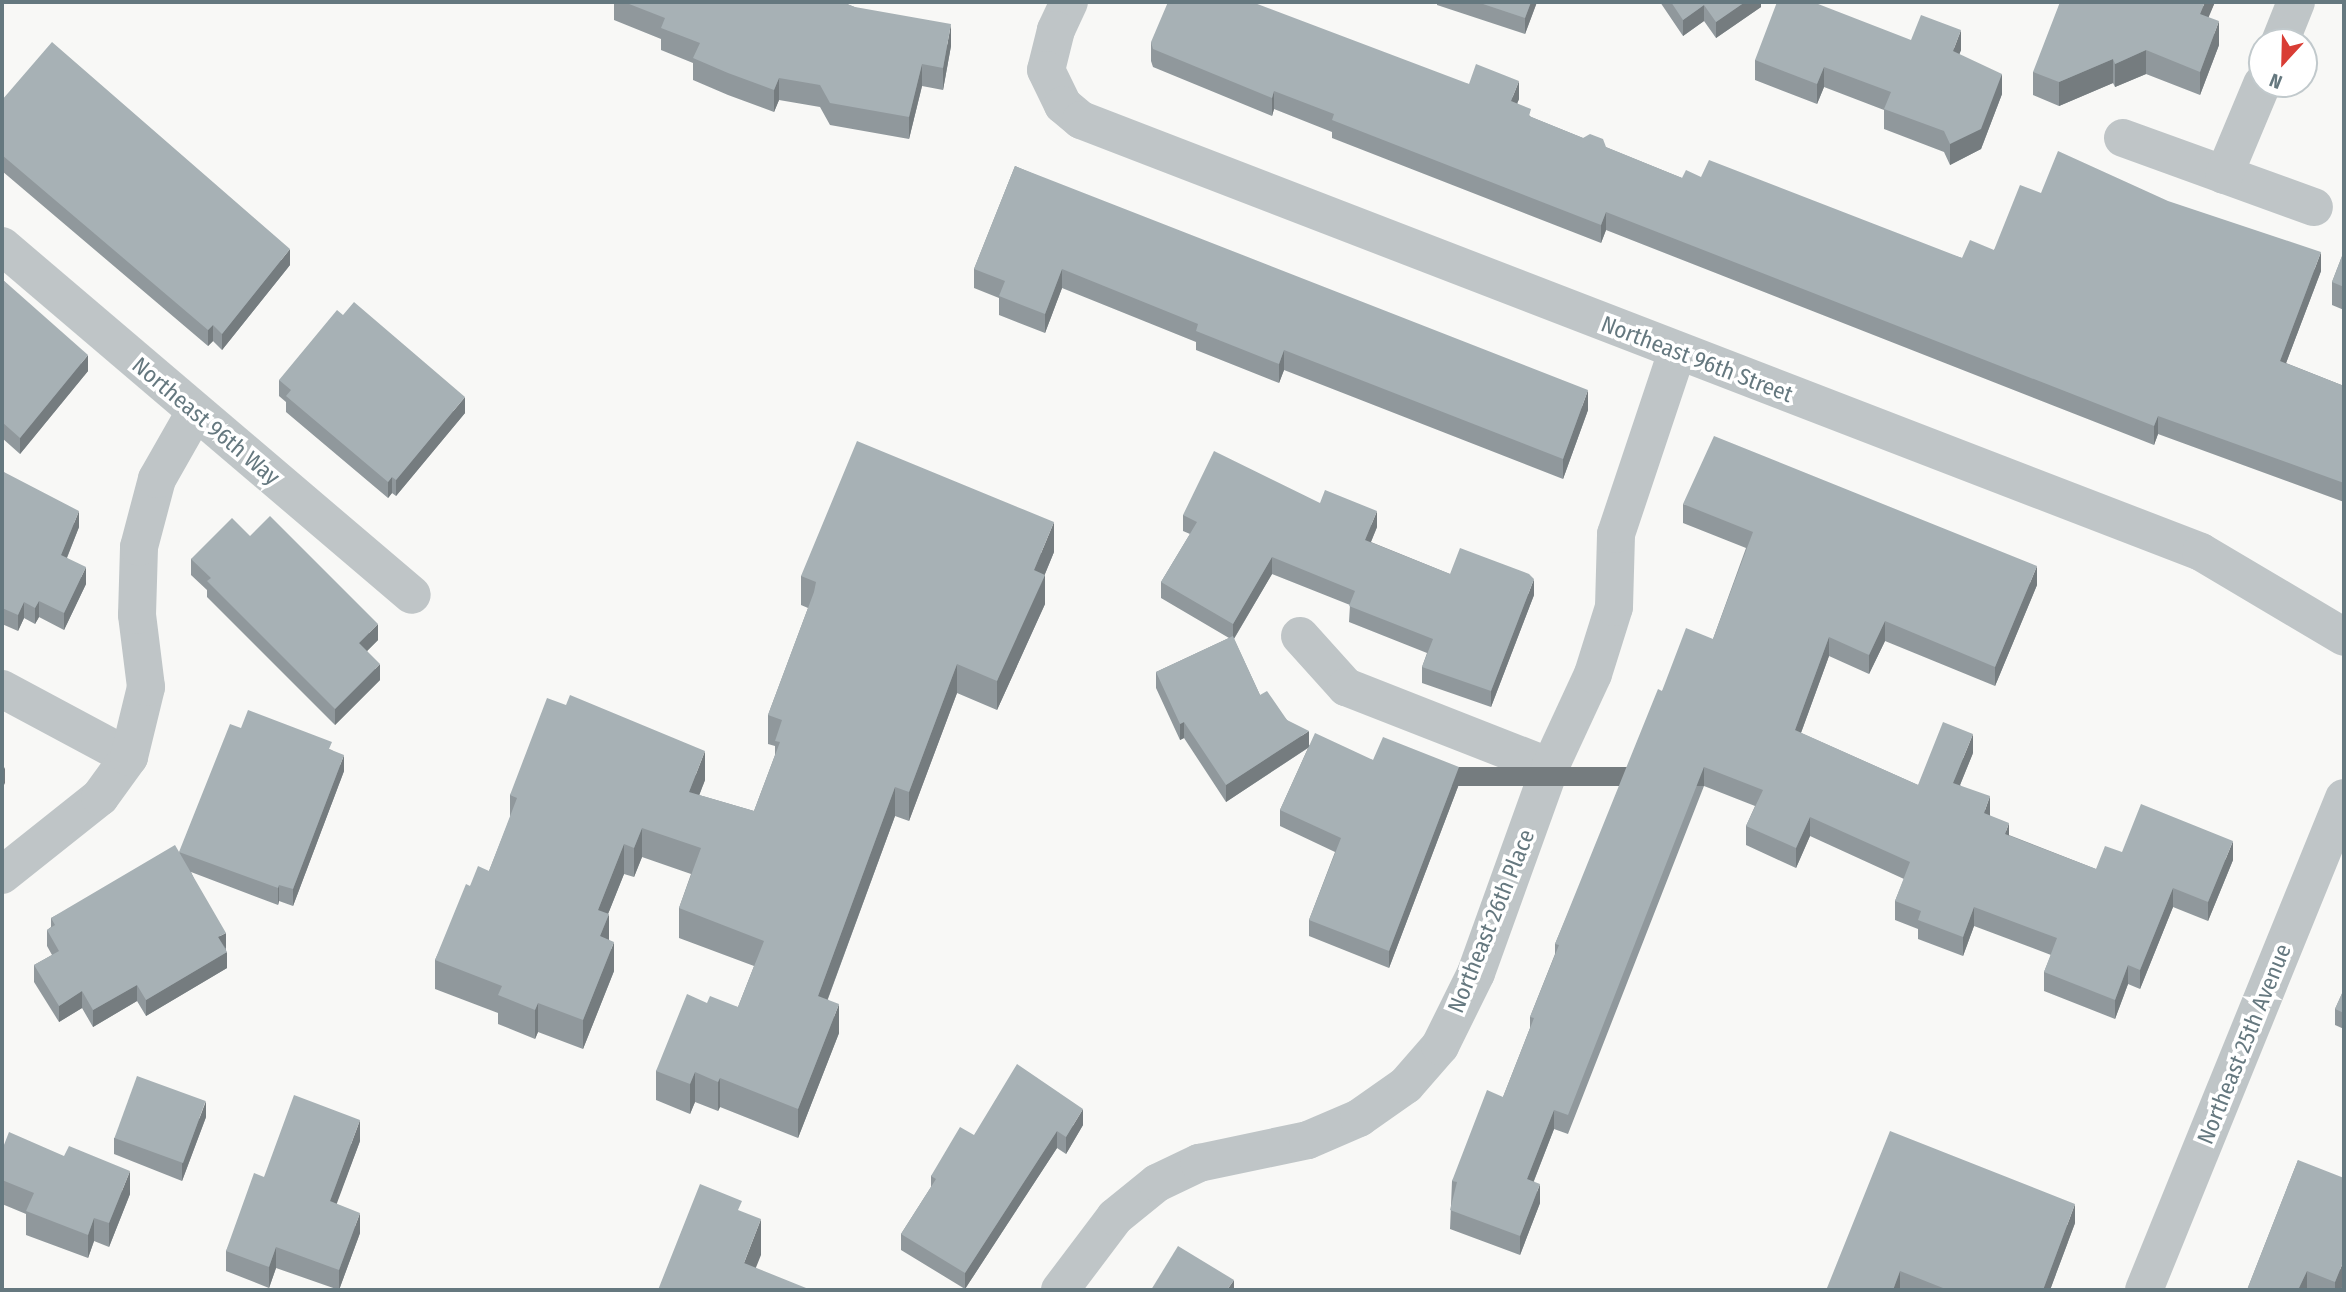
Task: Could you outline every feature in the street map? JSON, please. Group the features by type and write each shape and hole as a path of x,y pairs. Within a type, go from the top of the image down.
{"street":[{"name":"Northeast 96th Street","path":"1069,2 1049,49 1046,70 1051,87 1081,120 2201,552 2344,637"},
{"path":"2286,28 2296,2"},
{"path":"2224,175 2256,98"},
{"path":"2123,138 2314,207"},
{"name":"Northeast 96th Way","path":"2,246 412,595"},
{"name":"Northeast 26th Place","path":"1060,1290 1115,1217 1157,1183 1199,1163 1308,1140 1359,1118 1406,1085 1440,1046 1476,973 1550,767 1593,674 1614,607 1616,534 1677,352"},
{"path":"2,874 100,797 129,757 146,687 137,615 139,547 157,479 195,412"},
{"path":"1300,636 1346,687 1550,767"},
{"path":"2,689 129,757"},
{"name":"Northeast 25th Avenue","path":"2144,1290 2344,798"}],"building":[{"path":"624,2 842,2 855,7 951,24 943,68 922,64 909,117 830,103 820,85 779,78 774,90 728,73 693,58 700,43 661,28 665,18"},
{"path":"1168,2 1252,2 1469,84 1476,64 1519,81 1511,101 1531,109 1529,116 1583,138 1590,134 1603,139 1606,147 1682,178 1686,170 1701,177 1709,160 1962,258 1970,240 1994,250 2020,185 2041,193 2058,151 2168,201 2321,252 2280,361 2344,386 2344,483 2158,416 2154,426 1606,212 1601,225 1332,120 1334,114 1274,91 1272,98 1153,49 1151,42"},
{"path":"1477,2 1531,2 1525,18"},
{"path":"1671,2 1745,2 1716,22 1704,5 1683,20"},
{"path":"1777,2 1813,2 1911,40 1921,15 1961,30 1953,51 2002,74 1981,129 1950,144 1944,131 1884,109 1891,92 1824,67 1817,84 1755,60"},
{"path":"2060,2 2205,2 2200,14 2219,21 2200,72 2146,50 2115,64 2113,59 2059,82 2033,72"},
{"path":"52,42 290,249 222,334 213,325 208,330 2,155 2,100"},
{"path":"1015,166 1588,390 1563,459 1284,350 1279,364 1196,331 1198,324 1062,269 1045,314 999,296 1005,281 974,269"},
{"path":"2344,251 2344,287 2332,282"},
{"path":"2,279 88,355 20,438 2,422"},
{"path":"354,302 465,397 396,480 392,477 388,482 286,396 291,390 279,380 337,310 343,315"},
{"path":"1714,436 2037,566 1995,667 1885,621 1869,655 1829,637 1795,730 1918,785 1943,722 1973,734 1953,783 1990,796 1984,813 2009,823 2005,834 2096,869 2105,846 2122,852 2141,804 2233,841 2208,902 2173,888 2140,970 2128,965 2115,1000 2044,972 2057,938 1974,907 1963,937 1918,920 1921,911 1895,901 1910,862 1810,817 1796,848 1746,826 1763,790 1704,767 1568,1115 1554,1110 1527,1179 1540,1184 1520,1236 1450,1210 1457,1182 1452,1181 1487,1090 1503,1097 1534,1018 1530,1017 1559,945 1555,944 1658,689 1662,691 1686,628 1713,639 1753,532 1683,504"},
{"path":"857,441 1054,522 1034,570 1045,575 997,681 957,664 909,792 895,787 818,996 839,1004 798,1109 720,1078 718,1082 695,1072 690,1084 656,1071 687,994 707,1003 710,996 738,1007 764,941 679,908 701,848 642,828 634,848 624,844 598,910 609,914 600,936 614,942 583,1020 538,1003 535,1010 498,995 502,986 435,960 466,884 470,886 478,866 489,871 517,798 510,795 547,698 566,705 570,695 705,751 689,792 754,811 780,742 775,741 782,720 768,715 816,582 801,576"},
{"path":"1214,451 1320,503 1325,490 1377,511 1365,540 1450,574 1460,548 1529,574 1534,579 1491,691 1422,667 1433,639 1349,606 1355,591 1272,557 1233,624 1161,582 1197,522 1183,515"},
{"path":"2,471 79,511 61,555 86,567 64,613 39,601 35,608 24,602 18,615 2,608"},
{"path":"270,516 378,624 359,643 380,664 335,709 207,581 211,578 191,559 232,518 250,536"},
{"path":"1233,636 1260,695 1267,691 1287,720 1309,731 1226,785 1184,722 1180,724 1156,672"},
{"path":"248,710 332,742 329,749 344,755 293,889 279,885 278,888 179,852 230,724 241,728"},
{"path":"1315,733 1373,760 1383,737 1459,767 1389,951 1309,920 1341,838 1280,810"},
{"path":"175,845 226,933 218,937 227,952 146,1000 137,985 93,1010 82,991 59,1006 34,965 59,951 47,930 55,925 51,918"},
{"path":"2344,989 2344,1013 2335,1009"},
{"path":"1017,1064 1083,1109 1066,1137 1057,1131 965,1273 901,1234 936,1179 931,1176 960,1127 974,1135"},
{"path":"137,1076 206,1101 183,1163 114,1138"},
{"path":"294,1095 360,1120 330,1201 360,1213 339,1270 276,1247 269,1267 226,1251 254,1173 264,1177"},
{"path":"1890,1131 2075,1204 2043,1290 1948,1290 1900,1271 1893,1290 1827,1288"},
{"path":"9,1132 64,1156 69,1146 130,1171 109,1223 94,1218 88,1235 26,1211 34,1193 2,1180 2,1150"},
{"path":"2298,1160 2344,1178 2344,1260 2335,1282 2307,1271 2298,1290 2247,1290"},
{"path":"700,1184 742,1201 738,1210 761,1219 744,1263 811,1290 658,1290"},
{"path":"1178,1246 1234,1280 1227,1290 1151,1290"}]}
